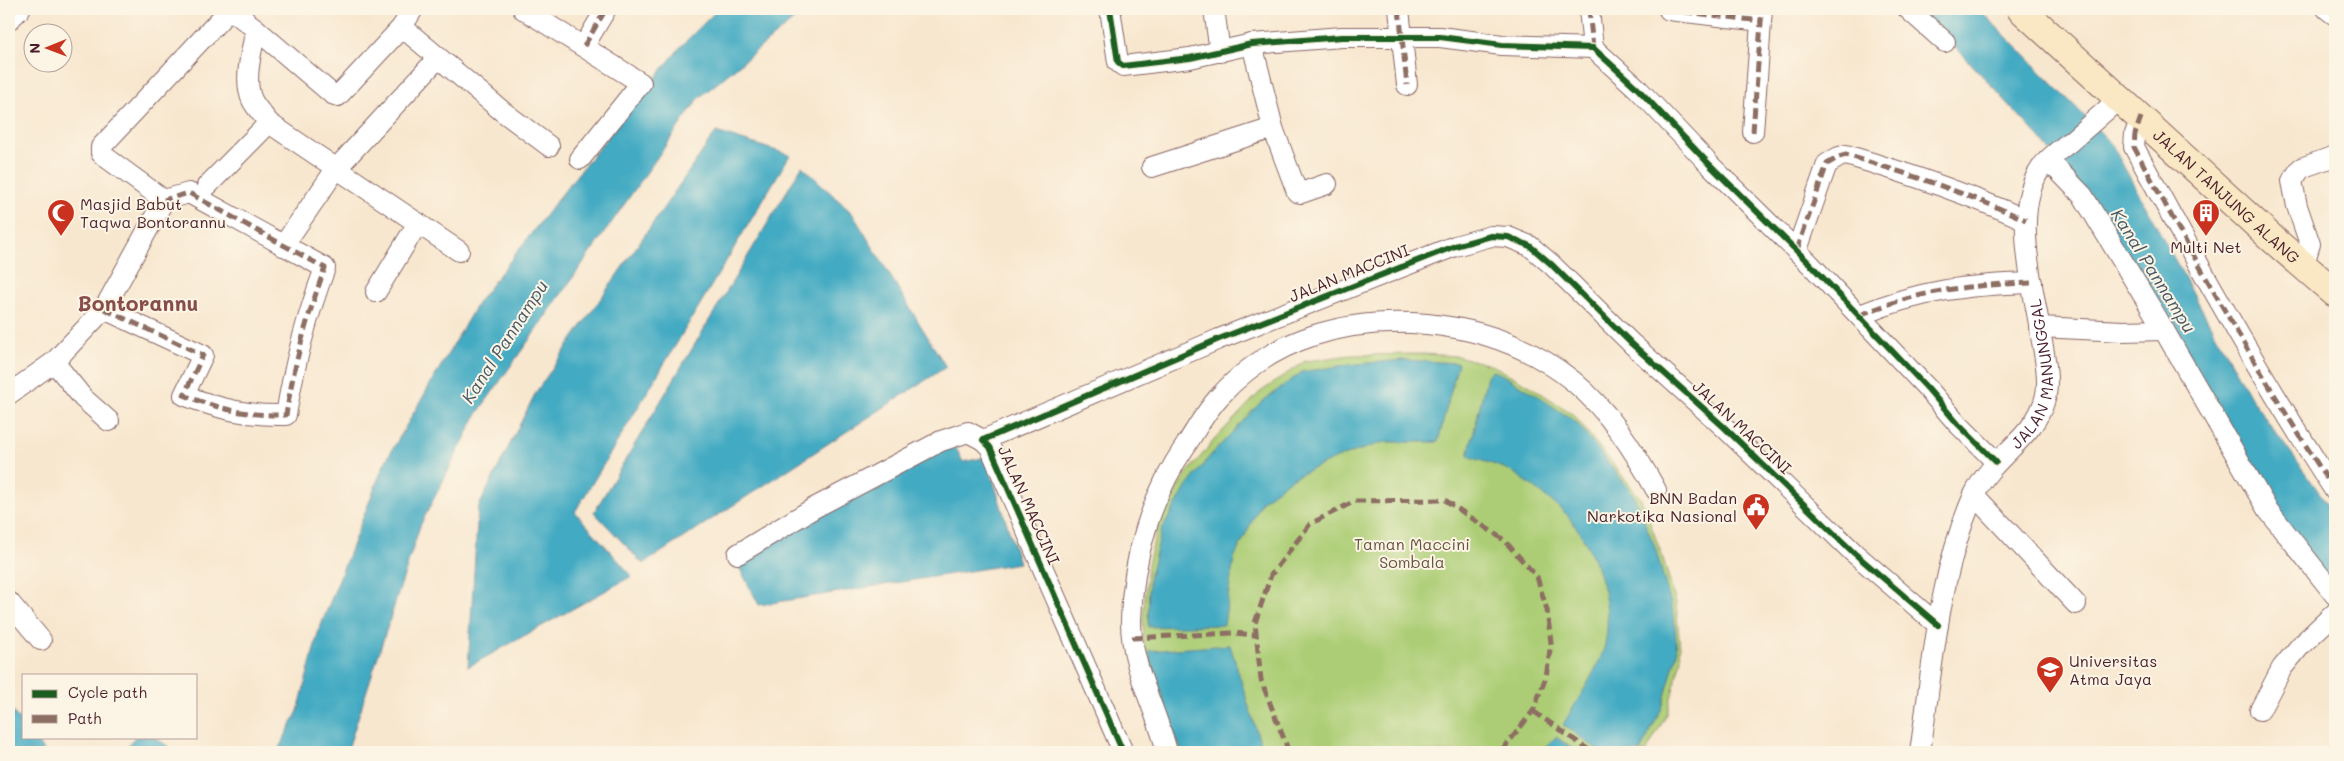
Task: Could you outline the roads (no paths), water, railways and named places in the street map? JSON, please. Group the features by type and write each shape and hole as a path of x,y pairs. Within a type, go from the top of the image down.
{"street":[{"path":"9,20 20,9"},
{"path":"164,200 101,153 101,147 230,9 332,94 338,96 402,27 414,9"},
{"path":"523,9 641,83 580,159"},
{"path":"584,46 606,9"},
{"path":"1110,9 1116,55 1118,62 1123,66 1162,63 1252,44 1342,37 1440,37 1502,45 1593,48 1637,88 1710,165 1797,250 1860,315 1958,424 1996,462"},
{"path":"1214,9 1220,52"},
{"path":"1399,9 1400,38 1407,85"},
{"path":"1589,9 1593,48"},
{"path":"1908,9 1945,42"},
{"name":"JALAN TANJUNG ALANG","path":"2021,9 2276,242 2304,264 2335,293"},
{"path":"2327,9 2335,15"},
{"path":"1669,10 1761,15 1753,132"},
{"path":"402,27 502,111 549,146"},
{"path":"256,29 248,82 252,102 269,123 459,251"},
{"path":"1252,44 1272,128 1297,192 1301,193 1327,184"},
{"path":"283,246 336,169 438,58"},
{"name":"JALAN MANUNGGAL","path":"1920,752 1938,625 1955,552 1974,495 1996,462 2029,430 2040,414 2046,397 2046,374 2032,283 2026,220 2031,189 2047,162 2119,99"},
{"path":"2141,117 2135,134 2134,147 2234,329 2335,490"},
{"path":"207,186 269,123"},
{"path":"1152,167 1272,128"},
{"path":"1797,250 1827,164 1839,156 1846,155 1914,176 2026,220"},
{"path":"2304,264 2310,244 2297,206 2292,181 2301,168 2335,156"},
{"path":"2047,162 2056,168 2083,196 2164,330 2267,509 2335,595"},
{"path":"9,394 53,363 104,309 164,200 189,193 324,268 303,332 292,376 286,415 258,416 226,410 184,395 203,355 104,309"},
{"path":"376,292 418,223"},
{"name":"JALAN MACCINI","path":"1123,752 990,447 983,440 1110,384 1423,258 1455,246 1491,236 1508,236 1530,246 1551,264 1632,344 1724,427 1854,553 1938,625"},
{"path":"1860,315 1885,304 1935,290 2032,283"},
{"path":"1167,752 1140,680 1132,644 1132,599 1145,534 1169,469 1209,409 1244,373 1279,349 1320,332 1382,322 1444,326 1503,340 1556,369 1589,396 1619,430 1656,490"},
{"path":"2039,327 2123,331 2164,330"},
{"path":"53,363 83,398 109,421"},
{"path":"738,554 814,508 942,440 968,432 983,440"},
{"path":"1974,495 2076,604"},
{"path":"9,602 41,640"},
{"path":"2260,710 2282,668 2301,645 2335,613"}],"water":[{"name":"Kanal Pannampu","path":"718,9 807,9 699,98 477,414 420,526 347,752 277,752 298,711 318,633 384,464 478,302 576,176 682,45"},
{"name":"Kanal Pannampu","path":"1916,9 1979,9 2111,143 2250,397 2335,514 2335,586 2282,525 2095,204 2039,137 1940,30"},
{"path":"716,132 790,155 575,512 632,576 468,667 478,508 536,392"},
{"path":"802,166 852,213 946,367 643,564 594,512"},
{"path":"1403,360 1458,363 1438,442 1384,442 1337,458 1292,478 1262,501 1234,558 1224,625 1148,627 1149,579 1162,529 1187,486 1210,456 1260,403 1302,372 1346,365"},
{"path":"1492,371 1530,391 1576,422 1633,494 1655,547 1674,615 1677,653 1662,708 1640,752 1601,752 1563,725 1593,674 1605,644 1607,611 1604,594 1594,560 1578,529 1568,516 1526,481 1509,470 1468,456 1487,376"},
{"path":"951,438 963,462 986,457 1019,563 759,605 739,567 815,511"},
{"path":"1230,645 1263,752 1182,752 1169,719 1148,651"},
{"path":"9,707 22,723 22,738 34,738 45,752 9,752"},
{"path":"1556,737 1577,752 1539,752"},
{"path":"134,738 156,738 177,752 122,752"}],"place":[{"name":"Masjid Babut Taqwa Bontorannu","path":"61,237"},
{"name":"Multi Net","path":"2206,237"},
{"name":"BNN Badan Narkotika Nasional","path":"1756,531"},
{"name":"Universitas Atma Jaya","path":"2050,694"}],"district":[{"name":"Bontorannu","path":"138,304"}],"park label":[{"name":"Taman Maccini Sombala","path":"1412,553"}]}
